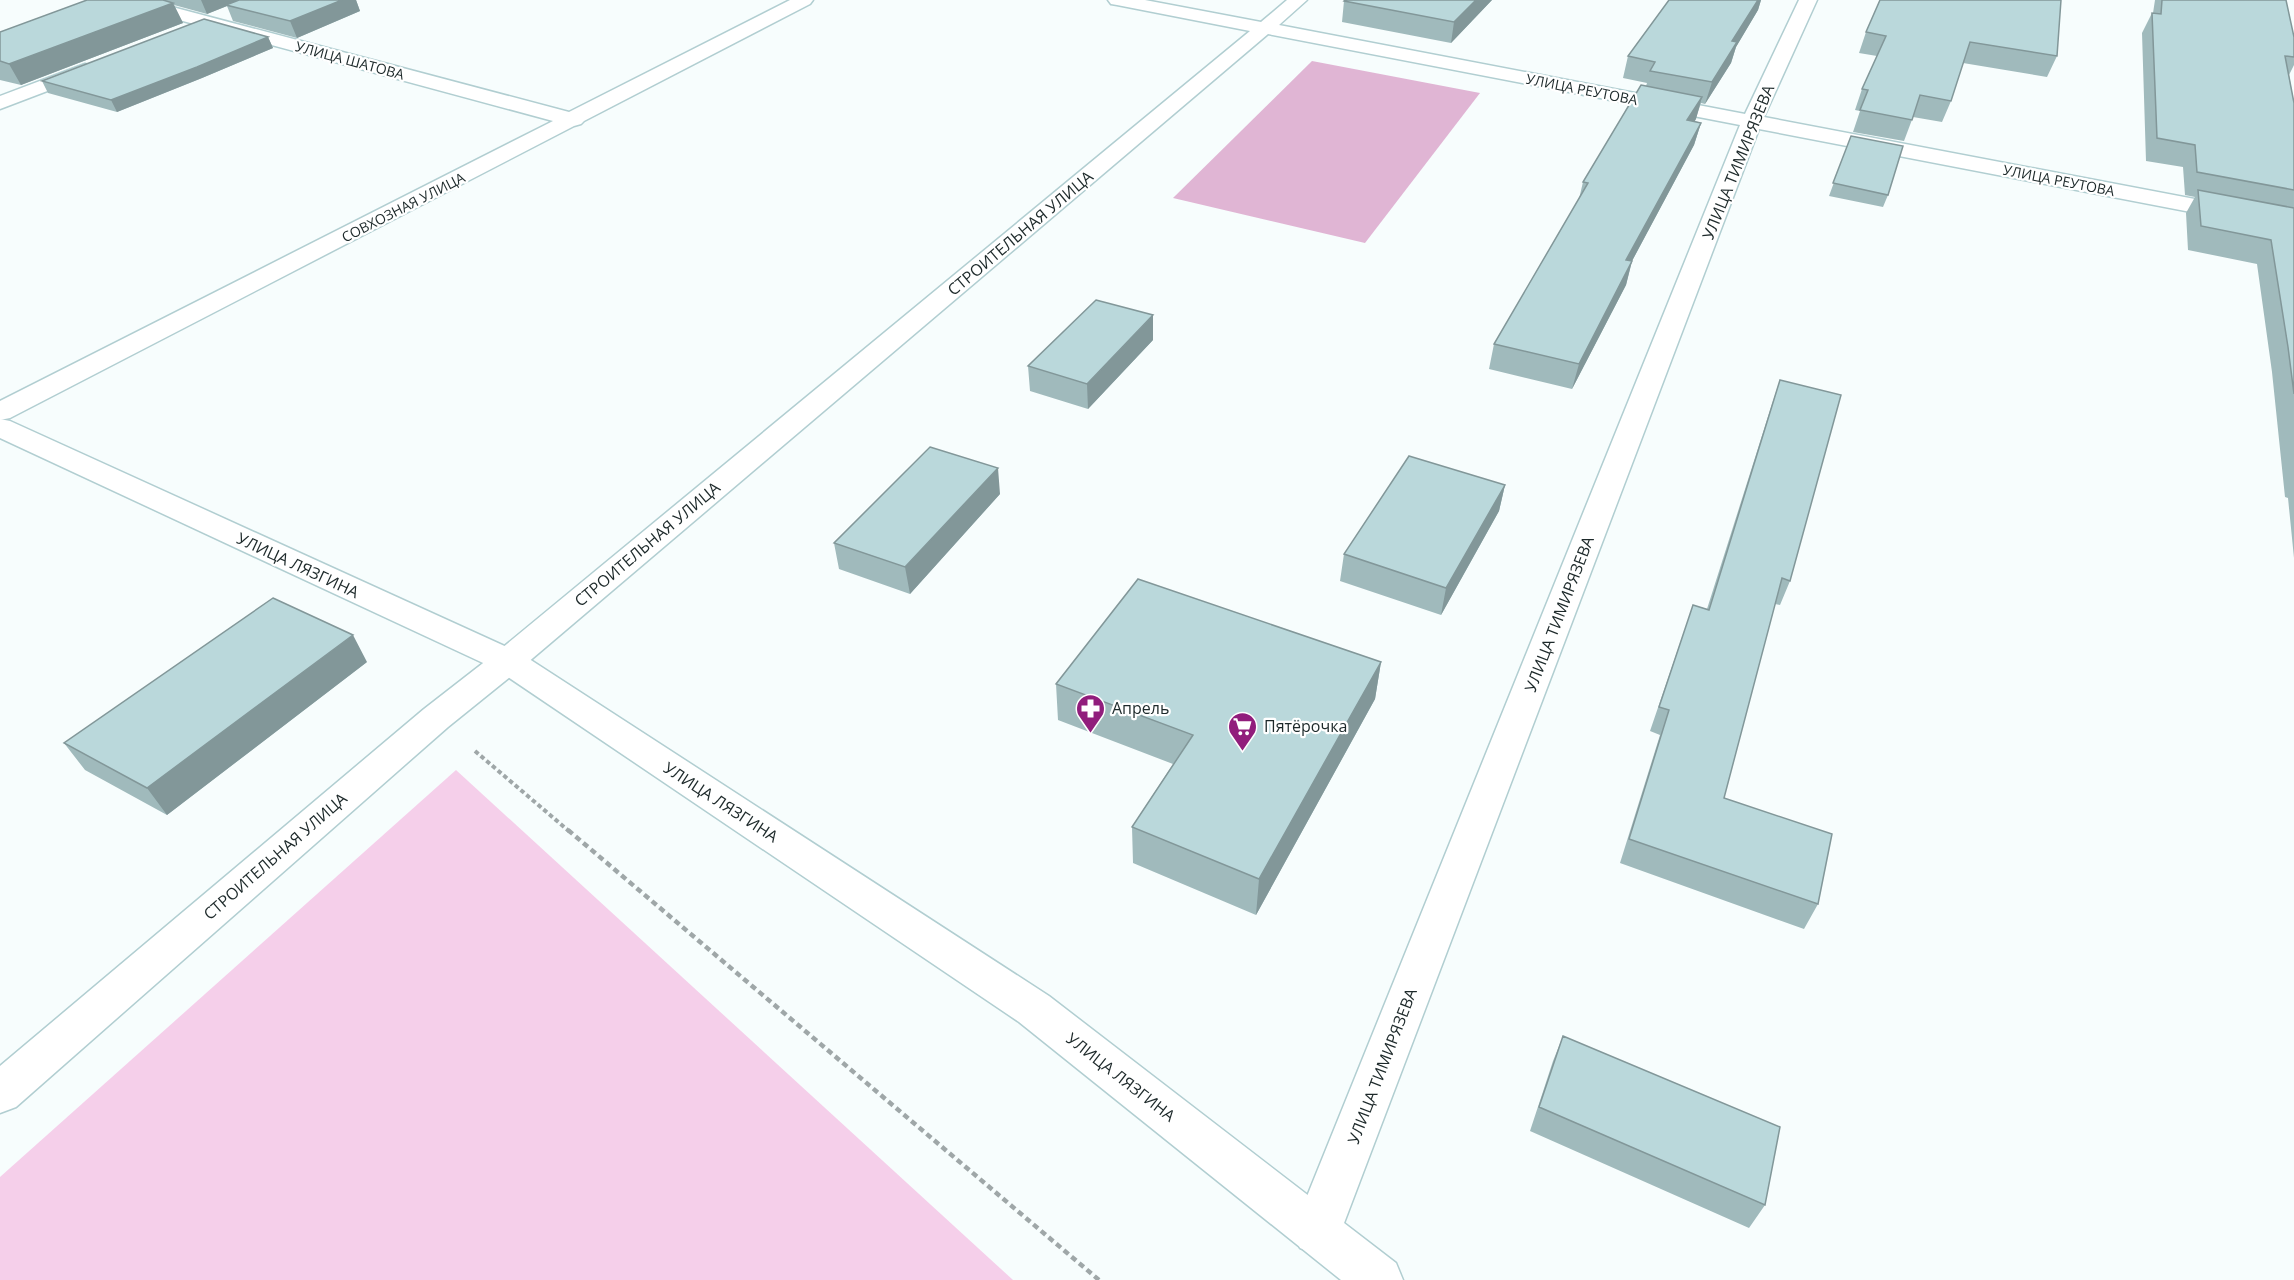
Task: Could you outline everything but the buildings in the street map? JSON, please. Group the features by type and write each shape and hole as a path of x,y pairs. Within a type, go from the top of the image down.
{"street":[{"name":"УЛИЦА ШАТОВА","path":"126,0 574,120"},
{"name":"СОВХОЗНАЯ УЛИЦА","path":"0,412 574,120 804,0"},
{"name":"УЛИЦА РЕУТОВА","path":"1117,0 2294,225"},
{"name":"СТРОИТЕЛЬНАЯ УЛИЦА","path":"0,1092 436,717 508,661 1298,0"},
{"name":"УЛИЦА ТИМИРЯЗЕВА","path":"1317,1231 1752,121 1808,0"},
{"path":"175,35 236,11"},
{"path":"0,103 99,65"},
{"name":"УЛИЦА ЛЯЗГИНА","path":"0,427 508,661 1034,1009 1380,1280"}],"path":[{"path":"436,717 1099,1280"}],"shaded area":[{"path":"1312,61 1480,93 1365,243 1173,198"},
{"path":"456,770 1013,1280 0,1280 0,1177"}],"place":[{"name":"Апрель","path":"1091,734"},
{"name":"Пятёрочка","path":"1243,752"}]}
